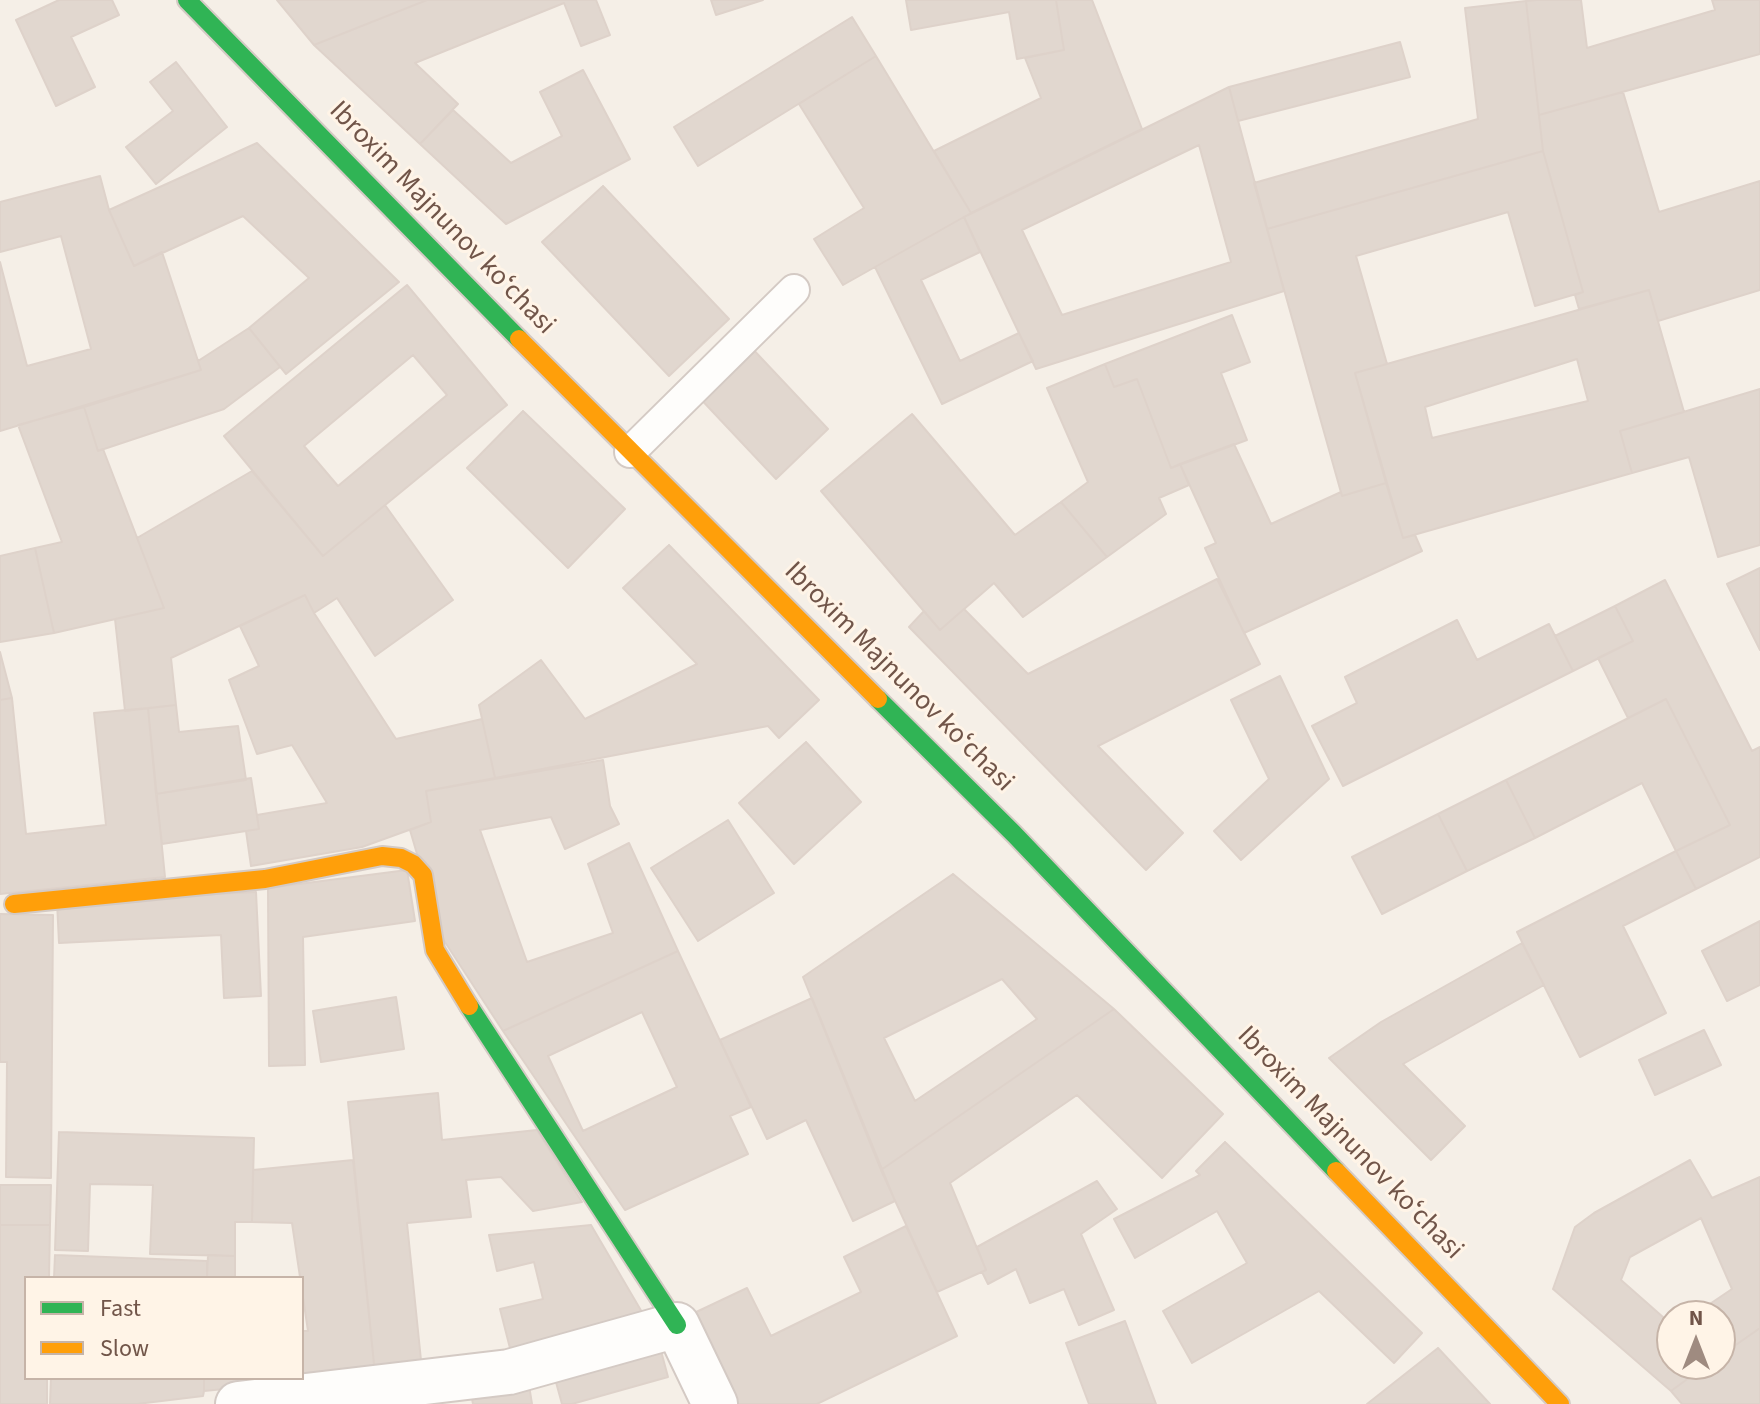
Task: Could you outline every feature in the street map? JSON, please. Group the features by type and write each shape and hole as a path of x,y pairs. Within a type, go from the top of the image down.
{"street":[{"name":"Ibroxim Majnunov koʻchasi","path":"187,0 630,452 1014,834 1560,1404"},
{"path":"14,904 265,879 382,856 401,858 413,864 423,875 435,950 447,973 677,1325 715,1404"},
{"path":"238,1404 509,1372 677,1325"}],"lane":[{"path":"630,452 794,290"}],"building":[{"path":"59,0 112,0 119,15 71,37 95,87 56,106 16,20"},
{"path":"277,0 427,0 314,45"},
{"path":"427,0 596,0 610,35 581,46 564,3 415,63 458,104 420,144 314,45"},
{"path":"711,0 763,0 716,15"},
{"path":"906,0 1056,0 1064,50 1017,59 1009,12 911,30"},
{"path":"1056,0 1092,0 1142,129 971,213 934,151 1041,98 1025,58 1064,50"},
{"path":"1581,0 1587,48 1715,10 1712,0 1760,0 1760,54 1539,115 1526,1"},
{"path":"1526,1 1543,151 1267,229 1254,183 1478,119 1465,8"},
{"path":"852,17 876,56 698,166 674,127"},
{"path":"1400,42 1410,77 1238,121 1229,87"},
{"path":"876,56 971,213 843,285 814,239 864,208 799,104"},
{"path":"176,62 227,127 156,184 126,147 173,111 150,82"},
{"path":"583,70 630,159 506,224 420,144 453,110 511,163 562,136 540,92"},
{"path":"1229,87 1284,291 1036,369 964,217","holes":["1199,145 1231,262 1062,315 1022,230"]},
{"path":"1623,92 1659,212 1760,181 1760,290 1658,321 1649,290 1579,309 1575,295 1583,292 1543,151 1539,115"},
{"path":"257,143 399,282 286,374 249,328 309,278 243,216 134,266 109,210"},
{"path":"1543,151 1583,292 1535,306 1508,212 1356,256 1387,364 1355,373 1386,483 1342,496 1267,229"},
{"path":"100,176 109,210 134,266 162,252 201,370 0,431 0,262 27,366 91,349 61,236 0,252 0,202"},
{"path":"603,186 729,319 669,376 542,242"},
{"path":"964,217 980,252 921,280 960,361 1019,333 1033,361 942,404 875,267"},
{"path":"407,285 507,405 323,556 224,436","holes":["413,355 447,395 338,486 304,446"]},
{"path":"1649,290 1684,412 1620,431 1632,473 1403,538 1355,373","holes":["1577,359 1588,401 1432,438 1425,407"]},
{"path":"1232,315 1250,362 1221,373 1247,440 1171,468 1137,379 1114,387 1105,364"},
{"path":"249,328 280,367 224,409 98,451 84,407 201,370 198,361"},
{"path":"748,344 828,429 776,479 695,393"},
{"path":"1105,364 1114,387 1137,379 1171,468 1180,464 1189,485 1159,498 1166,514 1107,557 1061,502 1088,482 1047,388"},
{"path":"1760,389 1760,545 1718,557 1689,457 1632,473 1620,431"},
{"path":"84,407 98,451 103,449 164,608 54,633 35,548 62,542 18,425"},
{"path":"523,411 625,509 568,568 467,468"},
{"path":"912,414 1015,535 1061,502 1107,557 1023,617 994,583 940,630 821,491"},
{"path":"1234,444 1271,524 1341,492 1342,496 1386,483 1403,538 1415,535 1422,551 1244,633 1205,548 1216,543 1180,464"},
{"path":"252,471 323,556 385,505 453,600 375,656 337,598 314,613 305,595 171,658 176,705 125,711 115,619 164,608 137,538"},
{"path":"669,545 819,700 779,738 768,726 495,778 479,705 541,660 585,719 697,664 623,588"},
{"path":"35,548 54,633 0,642 0,556"},
{"path":"1760,568 1760,650 1727,584"},
{"path":"1217,579 1260,664 1098,746 1183,833 1146,870 909,627 924,611 940,630 964,609 1028,674"},
{"path":"1665,580 1752,751 1760,747 1760,857 1696,889 1676,851 1730,825 1666,699 1628,718 1598,658 1633,641 1615,606"},
{"path":"305,595 396,739 482,719 495,778 426,791 431,822 362,847 251,866 246,831 259,829 257,815 327,803 292,745 257,754 229,680 259,666 240,626"},
{"path":"1615,606 1633,641 1573,671 1555,636"},
{"path":"1457,620 1477,660 1549,624 1573,671 1343,786 1312,726 1357,703 1345,677"},
{"path":"0,652 12,698 0,700"},
{"path":"1280,676 1329,779 1241,860 1214,831 1269,779 1231,700"},
{"path":"12,698 26,834 106,825 94,713 148,708 165,877 0,894 0,700"},
{"path":"1666,699 1730,825 1676,851 1642,783 1535,838 1506,780"},
{"path":"176,705 179,732 238,726 246,780 156,794 148,708"},
{"path":"806,742 861,802 794,864 739,803"},
{"path":"603,760 610,806 619,824 565,849 551,817 480,830 527,962 613,933 588,864 629,843 678,951 503,1031 441,936 410,830 431,822 426,791"},
{"path":"251,778 259,829 162,844 156,794"},
{"path":"1506,780 1535,838 1467,871 1438,814"},
{"path":"1438,814 1467,871 1382,914 1352,857"},
{"path":"728,820 774,893 698,941 651,868"},
{"path":"1676,851 1696,889 1623,926 1666,1013 1580,1057 1517,932"},
{"path":"407,870 415,921 303,937 305,1065 269,1066 268,888"},
{"path":"953,874 1114,1009 881,1170 803,977","holes":["1002,979 1037,1019 915,1101 884,1038"]},
{"path":"256,892 261,996 224,998 221,935 59,943 57,902"},
{"path":"0,914 53,915 51,1178 6,1177 7,1062 0,1062"},
{"path":"1760,921 1760,985 1727,1001 1702,951"},
{"path":"1522,943 1544,985 1403,1064 1465,1126 1431,1160 1329,1058 1381,1022"},
{"path":"678,951 751,1107 730,1116 748,1154 625,1210 503,1031","holes":["642,1012 677,1087 583,1131 548,1056"]},
{"path":"396,997 404,1049 321,1062 313,1011"},
{"path":"812,998 895,1201 853,1221 806,1120 767,1139 720,1040"},
{"path":"1114,1009 1223,1114 1162,1178 1077,1095 950,1183 986,1270 937,1292 881,1170"},
{"path":"1704,1030 1721,1065 1655,1095 1639,1060"},
{"path":"438,1093 442,1140 537,1130 582,1202 533,1211 501,1177 466,1180 471,1217 407,1223 422,1370 375,1374 348,1102"},
{"path":"59,1132 254,1138 252,1222 235,1222 235,1256 150,1254 153,1185 90,1184 88,1251 55,1250"},
{"path":"1225,1142 1422,1333 1394,1363 1319,1291 1192,1363 1163,1311 1247,1263 1217,1211 1135,1258 1114,1219 1200,1175 1196,1171"},
{"path":"353,1160 375,1374 204,1391 204,1380 304,1380 304,1331 308,1331 304,1276 300,1276 292,1223 252,1222 253,1170"},
{"path":"1690,1160 1712,1198 1760,1177 1760,1328 1736,1345 1736,1300 1716,1300 1732,1289 1701,1218 1630,1257 1621,1280 1656,1311 1656,1378 1553,1289 1575,1227 1594,1213"},
{"path":"1097,1181 1117,1209 1081,1234 1114,1310 1079,1325 1064,1289 1030,1303 1016,1269 988,1284 977,1247"},
{"path":"0,1185 51,1185 50,1225 0,1225"},
{"path":"0,1225 50,1225 49,1276 24,1276 24,1380 47,1380 47,1404 0,1404"},
{"path":"591,1225 646,1319 512,1356 500,1309 543,1299 534,1262 497,1271 489,1235"},
{"path":"906,1226 957,1336 817,1404 736,1404 692,1314 747,1288 771,1336 861,1292 844,1257"},
{"path":"55,1255 207,1261 207,1276 54,1276"},
{"path":"208,1255 235,1256 235,1276 207,1276"},
{"path":"1125,1321 1156,1404 1089,1404 1066,1343"},
{"path":"1760,1328 1760,1404 1682,1404 1671,1391 1686,1380 1736,1380 1736,1345"},
{"path":"657,1336 668,1377 572,1404 562,1404 551,1364"},
{"path":"1438,1348 1490,1404 1367,1404"},
{"path":"527,1373 532,1404 473,1404 469,1383"},
{"path":"51,1380 204,1380 203,1396 137,1404 50,1404"},
{"path":"1658,1380 1686,1380 1671,1391"}],"traffic: fast":[{"path":"187,0 519,339"},
{"path":"878,699 1014,834 1336,1171"},
{"path":"469,1006 677,1325"}],"traffic: slow":[{"path":"519,339 878,699"},
{"path":"14,904 265,879 382,856 401,858 413,864 423,875 435,950 469,1006"},
{"path":"1336,1171 1560,1404"}]}
